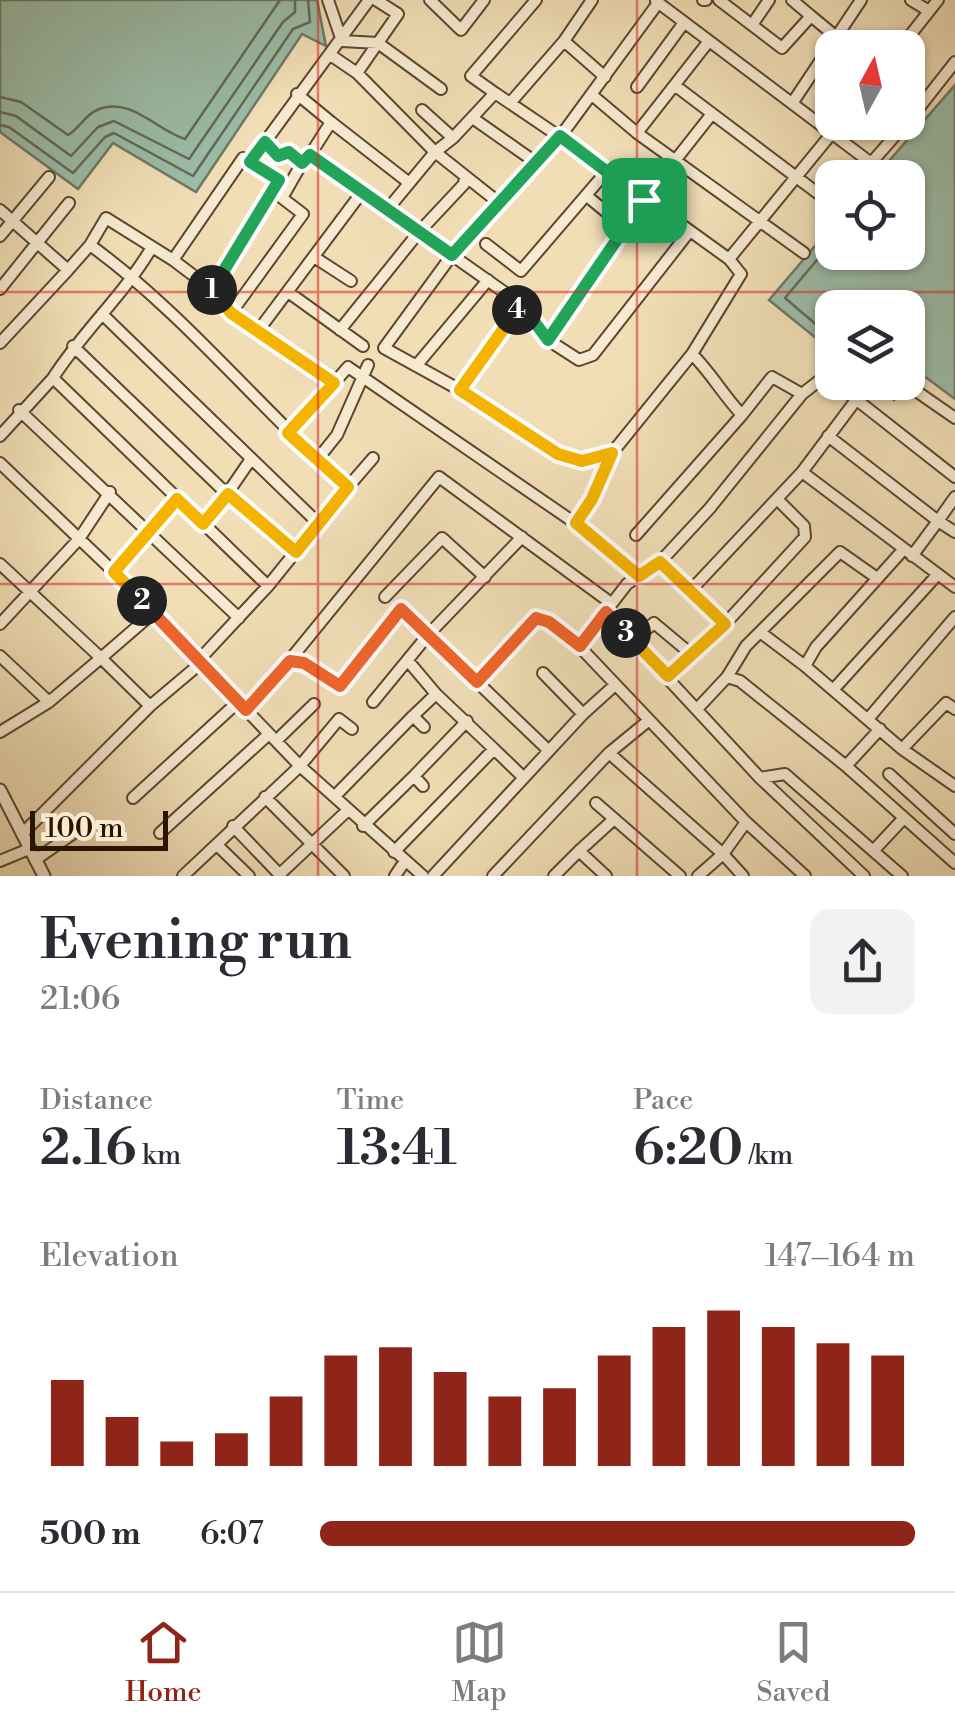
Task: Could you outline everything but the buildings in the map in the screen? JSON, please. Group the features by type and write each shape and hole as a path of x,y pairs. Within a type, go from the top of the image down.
{"street":[{"path":"328,0 342,41"},
{"path":"250,162 297,94 332,56 373,0 398,14 357,73"},
{"path":"430,0 461,30 484,0"},
{"path":"536,0 472,76 740,268 739,280 692,354 612,453 592,499 576,523"},
{"path":"511,102 564,41 592,0"},
{"path":"720,0 782,48 811,16"},
{"path":"752,25 769,0"},
{"path":"792,0 828,30"},
{"path":"838,30 860,0"},
{"path":"911,0 928,11"},
{"path":"914,30 938,0"},
{"path":"612,453 582,461 558,454 460,390 384,348 452,255 538,164 592,95 656,2 815,120"},
{"path":"637,88 683,24"},
{"path":"342,41 378,44 441,89"},
{"path":"564,41 604,77"},
{"path":"637,133 677,87 709,41"},
{"path":"332,56 357,73 436,152 498,202"},
{"path":"925,100 955,62"},
{"path":"793,102 815,66"},
{"path":"677,87 815,191"},
{"path":"387,210 408,182 474,119 495,93"},
{"path":"297,94 408,182"},
{"path":"592,95 637,133 804,253"},
{"path":"422,110 453,138"},
{"path":"548,340 644,200 711,114"},
{"path":"474,119 538,164"},
{"path":"231,313 303,214 282,198 331,122"},
{"path":"729,259 827,140"},
{"path":"841,140 869,160"},
{"path":"874,160 891,140"},
{"path":"265,142 278,156 289,152 306,159 362,192 521,304 548,340 579,360 594,355 689,232"},
{"path":"172,260 244,158 279,180 210,288"},
{"path":"486,244 522,272 606,172"},
{"path":"0,236 50,176"},
{"path":"340,330 419,232 464,184 465,176"},
{"path":"258,332 362,192"},
{"path":"588,197 626,228"},
{"path":"0,289 69,203"},
{"path":"0,210 68,270"},
{"path":"0,343 90,245 106,218 172,260 210,288 231,313 334,383"},
{"path":"90,245 134,277 288,433 348,487"},
{"path":"0,436 19,410 53,378 73,346 134,277 152,248"},
{"path":"314,257 352,281"},
{"path":"416,366 488,280"},
{"path":"288,292 363,346"},
{"path":"460,390 521,304"},
{"path":"102,314 318,523"},
{"path":"73,346 228,494 296,552"},
{"path":"692,354 716,378 722,394 742,416"},
{"path":"317,460 337,435 360,375 368,365"},
{"path":"288,433 348,367 576,523 639,576"},
{"path":"636,536 772,377 802,394"},
{"path":"53,378 268,586"},
{"path":"580,646 608,607 639,576 660,562 802,394 815,384"},
{"path":"925,397 955,418"},
{"path":"692,589 778,500 856,400 955,477"},
{"path":"19,410 110,492 238,618"},
{"path":"828,436 955,532"},
{"path":"203,524 251,458"},
{"path":"22,834 150,706 200,662 373,458"},
{"path":"0,463 114,572 300,766 422,876"},
{"path":"802,472 955,586"},
{"path":"133,798 290,661 440,477 608,607 633,640 760,778 864,876"},
{"path":"0,624 79,539 110,492"},
{"path":"805,666 816,647 877,578 938,521 955,497"},
{"path":"114,572 152,534 177,499"},
{"path":"668,676 725,624 805,537 804,526 778,500"},
{"path":"374,702 428,635 522,537"},
{"path":"385,597 442,538 485,577"},
{"path":"698,709 760,632 840,552 877,578"},
{"path":"660,562 676,582 692,589 725,624"},
{"path":"0,564 150,706"},
{"path":"833,690 938,574"},
{"path":"290,661 304,663 340,686 401,609 548,750"},
{"path":"0,732 49,702 154,613"},
{"path":"868,719 955,617"},
{"path":"477,682 536,618 549,622 580,646 746,822 806,876"},
{"path":"633,640 654,623 692,654"},
{"path":"760,632 902,749 955,786"},
{"path":"0,656 49,702"},
{"path":"409,662 436,694 523,777"},
{"path":"543,672 584,714"},
{"path":"727,677 740,682 846,766 955,864 948,876"},
{"path":"432,876 615,684"},
{"path":"334,796 436,694"},
{"path":"902,749 952,702"},
{"path":"160,834 314,704"},
{"path":"413,716 424,727"},
{"path":"187,875 300,766 340,718 352,729"},
{"path":"363,826 467,721"},
{"path":"493,876 609,753 648,721"},
{"path":"846,766 880,729"},
{"path":"394,852 494,748"},
{"path":"609,753 743,876"},
{"path":"760,778 785,774 902,876"},
{"path":"889,774 955,834"},
{"path":"414,776 423,786"},
{"path":"0,790 38,866"},
{"path":"265,798 344,876"},
{"path":"596,804 680,876"},
{"path":"234,826 280,875 348,810"},
{"path":"875,849 903,819"},
{"path":"554,876 613,820"},
{"path":"698,876 723,854 746,822"},
{"path":"0,861 38,866 84,826"},
{"path":"217,844 249,876"},
{"path":"578,851 606,876"},
{"path":"394,876 406,861"}],"water":[{"path":"0,0 317,0 326,46 302,34 196,192 113,143 78,189 0,132"},
{"path":"955,85 955,399 925,377 925,290 815,290 815,337 769,300 815,246 815,270 925,270 925,160 890,160 907,140 925,140 925,120"}],"route":[{"path":"560,136 644,200 548,340 521,304 460,390 572,460 612,453 592,499 576,523 639,576 660,562 676,582 692,589 725,624 668,676 606,612 580,646 549,622 536,618 477,682 401,609 340,686 304,663 290,661 246,710 114,572 152,534 177,499 203,524 228,494 296,552 348,487 288,433 334,383 231,313 210,288 279,180 250,162 265,142 278,156 289,152 302,163 310,155 452,255 560,136"}]}
